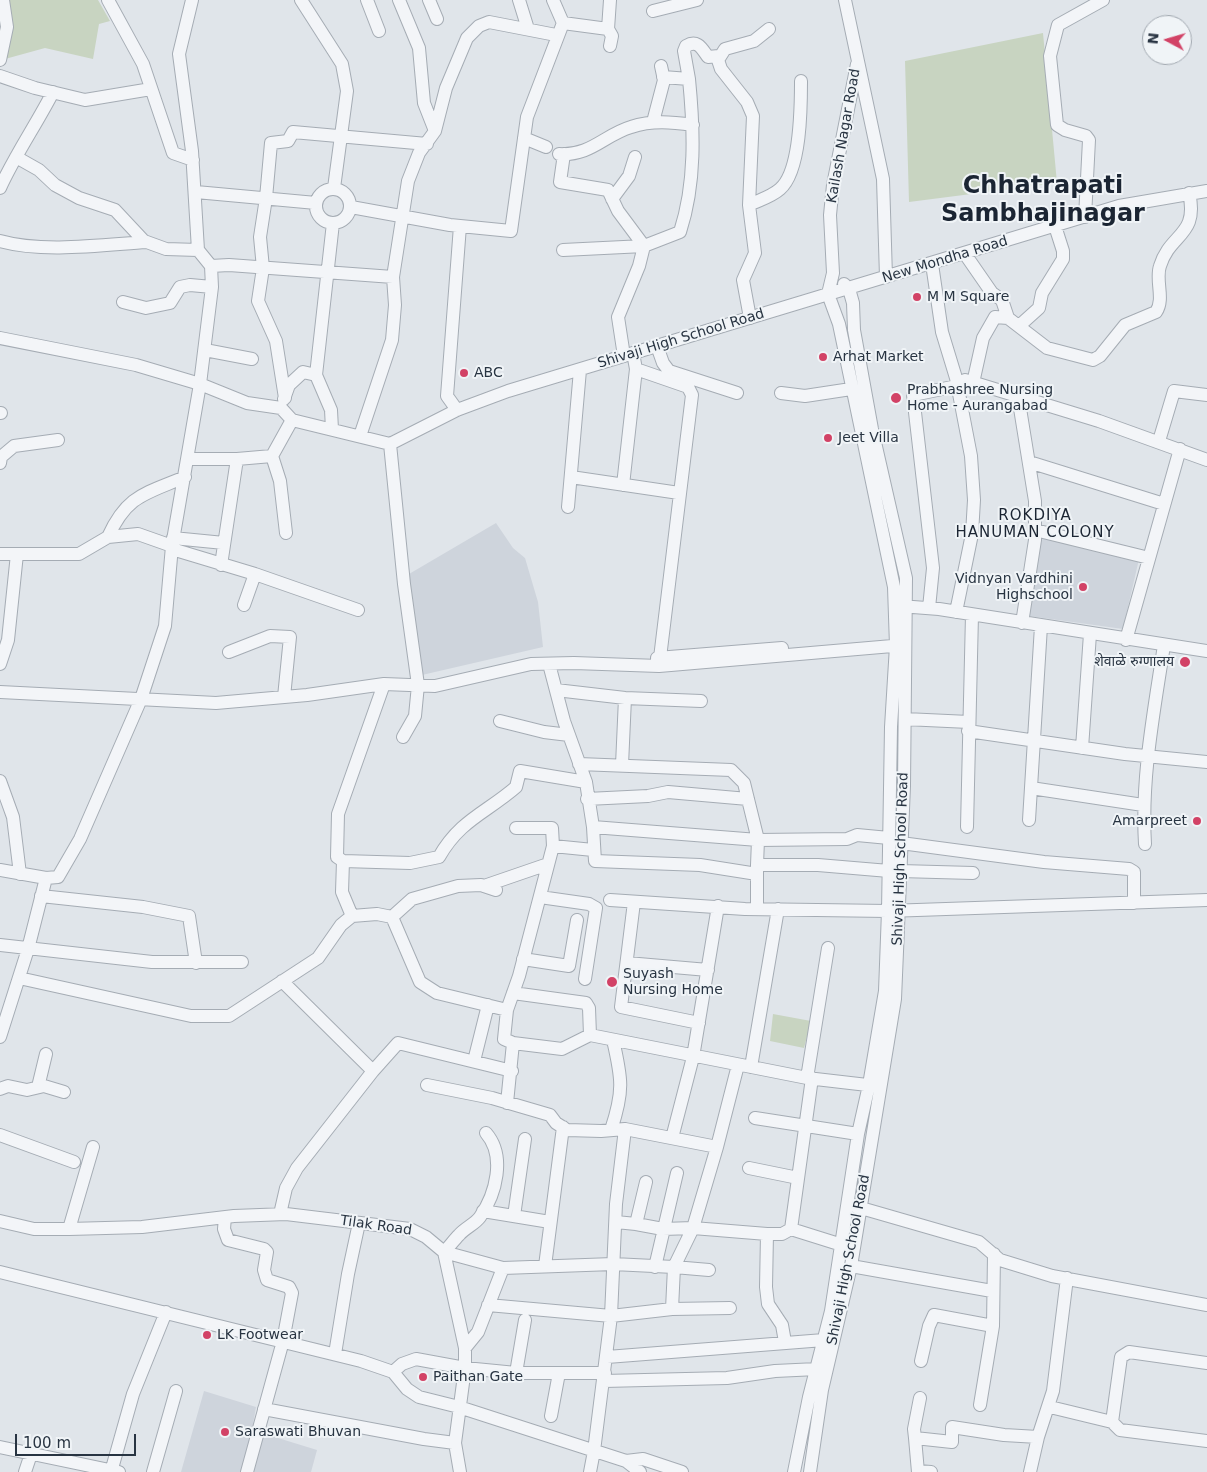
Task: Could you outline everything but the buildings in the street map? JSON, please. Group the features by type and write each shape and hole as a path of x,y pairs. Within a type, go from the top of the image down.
{"street":[{"path":"0,60 7,27 3,0"},
{"path":"108,0 143,64 173,153 193,160"},
{"path":"0,870 46,878 58,877 80,839 141,699 165,626 172,544 200,384 212,287 211,266 198,250 193,160 179,54 192,0"},
{"path":"301,0 342,64 347,92 334,188"},
{"path":"367,0 380,31"},
{"path":"399,0 418,48 424,103 435,131"},
{"path":"429,0 437,19"},
{"path":"518,0 528,29"},
{"path":"553,0 563,23"},
{"path":"610,0 608,29 612,36 610,46"},
{"path":"653,10 697,0"},
{"name":"Kailash Nagar Road","path":"833,273 830,215 833,185 857,64 845,0"},
{"path":"1085,217 1089,140 1086,136 1065,130 1057,125 1050,56 1058,25 1103,0"},
{"path":"360,436 392,340 395,305 393,277 404,217 408,181 419,153 428,144 435,131 446,88 467,38 478,26 489,22 556,35"},
{"path":"563,23 608,29"},
{"path":"351,207 460,226 511,232 527,116 556,35 563,23"},
{"path":"562,250 644,246 680,232 689,205 693,125 684,51 686,46 692,43 702,47 708,57 719,56 725,49 758,38 769,29"},
{"path":"719,56 721,69 747,102 753,116 748,205 755,253 743,280 750,318"},
{"path":"857,64 883,179 886,277"},
{"path":"653,122 662,71 688,79"},
{"path":"0,76 85,100 152,88"},
{"path":"748,205 780,189 788,178 801,123 802,81"},
{"path":"0,188 16,157 35,128 53,92"},
{"path":"644,246 618,211 608,190 560,182 561,154 571,154 595,147 630,127 653,122 693,125"},
{"path":"403,737 415,716 418,685 404,584 390,444 292,420 283,403 276,341 258,301 263,268 260,237 271,143 288,141 293,132 428,144"},
{"path":"524,138 546,147"},
{"path":"612,199 629,176 635,156"},
{"path":"16,157 39,170 55,185 79,198 115,210 129,227 146,242 166,249 198,250"},
{"path":"334,188 346,194 351,207 345,218 333,223 318,215 316,203 322,192 334,188"},
{"name":"New Mondha Road","path":"828,294 966,254 1119,206 1207,191"},
{"path":"196,192 316,203"},
{"path":"973,383 983,338 995,317 1008,318 1047,348 1088,359 1097,359 1125,326 1152,314 1158,309 1160,267 1190,222 1192,207 1188,193"},
{"path":"332,429 331,410 316,375 333,223"},
{"path":"456,410 447,396 460,226"},
{"path":"1019,326 1039,308 1042,293 1062,259 1063,251 1055,226"},
{"path":"0,241 10,244 67,247 146,242"},
{"path":"624,485 636,369 628,355 618,317 639,266 644,246"},
{"path":"966,254 992,293 1002,300 1008,318"},
{"path":"932,264 942,332 957,382 971,456 974,500 972,534 956,612"},
{"path":"211,266 393,277"},
{"path":"833,273 849,289"},
{"path":"828,294 833,273"},
{"path":"123,302 146,308 170,303 180,287 190,285 212,287"},
{"name":"Shivaji High School Road","path":"849,289 853,302 854,330 872,429 906,578 901,606 905,719 895,841"},
{"name":"Shivaji High School Road","path":"390,444 456,410 508,391 828,294 838,324 894,586 901,606"},
{"path":"0,338 136,365 200,384 247,403 283,403"},
{"path":"657,346 663,363 669,371 737,393"},
{"path":"205,350 252,359"},
{"path":"636,369 691,389 660,662"},
{"path":"568,507 580,370"},
{"path":"283,403 289,385 302,372 316,375"},
{"path":"929,608 933,568 913,395 957,382 973,383 1159,442 1207,460"},
{"path":"781,393 814,395 851,389"},
{"path":"1159,442 1174,391 1207,395"},
{"path":"1018,396 1035,501 1035,530 1022,623"},
{"path":"286,533 280,481 272,456 292,420"},
{"path":"0,463 0,457 14,446 58,440"},
{"path":"1126,640 1180,449"},
{"path":"187,459 237,459 272,456"},
{"path":"221,566 237,459"},
{"path":"1029,462 1164,504"},
{"path":"108,537 117,517 134,499 185,477"},
{"path":"572,477 679,493"},
{"path":"1035,530 1149,558"},
{"path":"0,554 78,554 108,537 138,534 172,544 221,566 255,574 358,610"},
{"path":"172,544 224,543"},
{"path":"0,664 8,640 17,554"},
{"path":"244,606 255,574"},
{"path":"901,606 929,608 1126,640 1207,651"},
{"path":"967,827 972,615"},
{"path":"1028,820 1041,626"},
{"path":"1082,748 1090,634"},
{"path":"229,652 270,636 290,638 284,697"},
{"path":"0,692 216,703 307,695 384,684 436,686 531,664 660,662 901,642"},
{"name":"Shivaji High School Road","path":"810,1472 822,1390 852,1260 875,1086 895,999 895,841 891,727 901,642"},
{"path":"1145,844 1143,805 1147,756 1164,645"},
{"path":"418,685 434,679 531,658 554,656 660,662"},
{"path":"549,664 569,736 586,782 587,799 593,827 595,861 700,865 757,870 818,864 895,871 973,873"},
{"path":"384,684 338,814 338,857 343,861 410,863 439,857 448,842 465,824 516,787 520,771 586,782"},
{"path":"556,690 625,698 701,701"},
{"path":"622,765 625,698"},
{"path":"905,719 969,727 1034,741 1082,748 1207,762"},
{"path":"500,721 569,736"},
{"path":"579,764 731,770 744,783 758,840 757,909"},
{"path":"0,781 13,817 20,874"},
{"path":"1031,788 1143,805"},
{"path":"587,799 648,796 668,792 748,799"},
{"path":"593,827 758,840 848,839 857,835 1044,862 1129,869 1134,872 1134,903"},
{"path":"516,828 552,828 553,846 523,959 506,1010 504,1039 513,1043 562,1049 590,1035 693,1057 809,1078 875,1086"},
{"path":"553,846 593,850"},
{"path":"343,861 342,892 352,916"},
{"path":"484,886 548,864"},
{"path":"0,1037 28,949 46,878"},
{"path":"392,917 412,899 458,886 484,886 496,890"},
{"path":"41,896 143,907 189,916 196,963"},
{"path":"540,897 589,904 596,908 585,979"},
{"path":"610,900 757,909 894,911 1207,900"},
{"path":"634,902 621,1007 699,1023"},
{"path":"672,1138 693,1057 718,906"},
{"path":"751,1067 778,909"},
{"path":"19,978 191,1016 229,1016 318,958 340,925 352,916 377,914 392,917"},
{"path":"392,917 420,982 437,993 506,1010"},
{"path":"523,959 569,966 577,920"},
{"path":"0,945 152,962 242,962"},
{"path":"791,1229 805,1125 809,1078 828,948"},
{"path":"627,963 708,970"},
{"path":"279,983 373,1071"},
{"path":"513,993 586,1003 589,1008 590,1035"},
{"path":"474,1061 488,1005"},
{"path":"611,1130 621,1101 620,1071 613,1040"},
{"path":"280,1214 286,1188 297,1168 373,1071 398,1043 512,1071"},
{"path":"508,1102 513,1043"},
{"path":"38,1087 46,1054"},
{"path":"672,1309 674,1267 693,1228 718,1147 738,1065"},
{"path":"427,1085 508,1102 550,1115 567,1130 611,1130 625,1128 718,1147"},
{"path":"0,1089 8,1086 27,1090 44,1086 64,1092"},
{"name":"Shivaji High School Road","path":"794,1472 832,1311 858,1134 875,1086"},
{"path":"755,1118 858,1134"},
{"path":"545,1266 563,1127"},
{"path":"590,1472 607,1357 616,1222 625,1128"},
{"path":"0,1134 74,1162"},
{"path":"444,1252 459,1234 480,1218 494,1190 498,1160 492,1140 486,1134"},
{"path":"514,1216 525,1139"},
{"path":"69,1229 93,1147"},
{"path":"749,1168 798,1178"},
{"path":"655,1267 678,1173"},
{"path":"636,1224 646,1182"},
{"path":"847,1204 979,1242 1000,1260 1067,1278 1207,1305"},
{"path":"483,1211 550,1222"},
{"name":"Tilak Road","path":"0,1221 34,1229 69,1229 142,1227 225,1217 280,1214 410,1229 420,1232 444,1252"},
{"path":"225,1217 224,1229 228,1240 264,1249 267,1252 264,1270 267,1280 288,1287 292,1293 283,1341 247,1472"},
{"path":"616,1222 663,1229 693,1228 767,1234 782,1234 791,1229 842,1245 852,1260 992,1291"},
{"path":"335,1354 346,1282 359,1223"},
{"path":"767,1234 766,1286 768,1304 782,1325 785,1342"},
{"path":"444,1252 503,1268 614,1264 709,1270"},
{"path":"444,1252 465,1348 465,1368 455,1443 460,1472"},
{"path":"980,1405 993,1326 994,1254"},
{"path":"465,1348 478,1332 503,1268"},
{"path":"0,1272 335,1354 393,1372 414,1394 626,1461 643,1460 682,1472"},
{"path":"1030,1472 1038,1437 1050,1407 1067,1278"},
{"path":"488,1305 611,1316 672,1309 730,1308"},
{"path":"0,1447 114,1472 134,1394 166,1312"},
{"path":"921,1361 929,1326 934,1315 993,1326"},
{"path":"516,1373 525,1320"},
{"path":"607,1357 824,1340"},
{"path":"1112,1422 1124,1354 1129,1352 1207,1363"},
{"path":"393,1372 402,1364 416,1359 465,1368 516,1373 559,1373 604,1377 727,1378 775,1371 817,1369"},
{"path":"552,1416 559,1373"},
{"path":"153,1472 176,1391"},
{"path":"920,1398 914,1430 922,1472"},
{"path":"1050,1407 1112,1422 1120,1430 1207,1441"},
{"path":"264,1409 455,1443"},
{"path":"915,1438 952,1442 952,1427 1004,1435 1038,1437"},
{"path":"26,1472 31,1454"},
{"path":"626,1461 640,1472"}],"shaded area":[{"path":"496,523 513,548 525,558 538,602 543,647 422,675 409,574"},
{"name":"Vidnyan Vardhini Highschool","path":"1042,538 1139,559 1123,629 1029,616"},
{"name":"Saraswati Bhuvan","path":"204,1391 256,1407 252,1430 317,1450 311,1472 181,1472"}],"green space":[{"path":"4,0 98,0 110,21 99,24 93,59 45,48 5,59"},
{"path":"1043,33 1057,183 909,202 905,61"},
{"path":"773,1014 811,1021 804,1048 770,1041"}],"place":[{"name":"M M Square","path":"917,297"},
{"name":"Arhat Market","path":"823,357"},
{"name":"ABC","path":"464,373"},
{"name":"Prabhashree Nursing Home - Aurangabad","path":"896,398"},
{"name":"Jeet Villa","path":"828,438"},
{"name":"Vidnyan Vardhini Highschool","path":"1083,587"},
{"name":"शेवाळे रुग्णालय","path":"1185,662"},
{"name":"Amarpreet","path":"1197,821"},
{"name":"Suyash Nursing Home","path":"612,982"},
{"name":"LK Footwear","path":"207,1335"},
{"name":"Paithan Gate","path":"423,1377"},
{"name":"Saraswati Bhuvan","path":"225,1432"}],"district":[{"name":"Chhatrapati Sambhajinagar","path":"1043,201"},
{"name":"ROKDIYA HANUMAN COLONY","path":"1035,524"}]}
